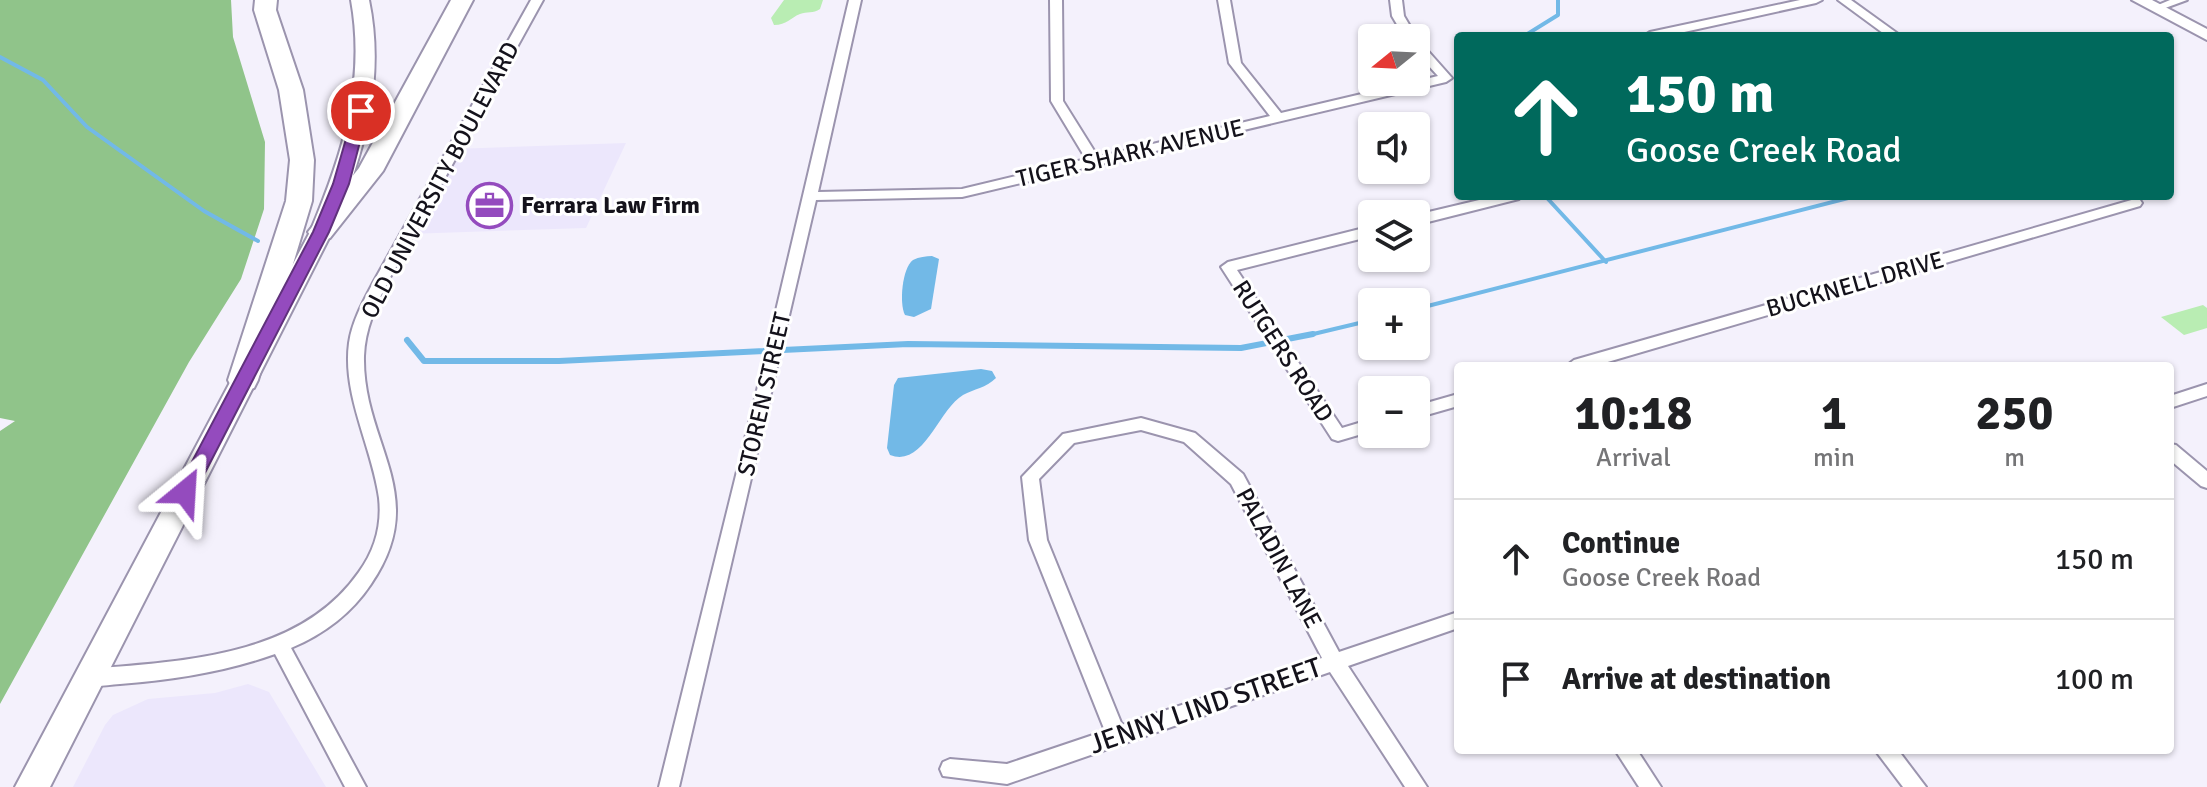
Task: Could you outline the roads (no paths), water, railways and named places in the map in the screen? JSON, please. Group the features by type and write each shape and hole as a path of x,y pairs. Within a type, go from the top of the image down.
{"highway":[{"path":"243,380 299,201 302,160 294,102 265,10 266,0"},
{"path":"321,232 370,171 462,0"}],"main road":[{"path":"32,787 321,232 341,184 365,87 366,49 360,0"}],"street":[{"name":"OLD UNIVERSITY BOULEVARD","path":"89,678 181,671 238,658 279,644 333,616 364,586 387,540 388,496 360,384 357,342 377,289 537,0"},
{"name":"STOREN STREET","path":"669,787 771,366 855,0"},
{"path":"1056,0 1057,101 1093,160"},
{"path":"1224,0 1235,63 1278,118"},
{"path":"1396,0 1403,24"},
{"path":"1668,32 1816,0"},
{"path":"1844,0 1889,32"},
{"path":"2140,0 2207,35"},
{"path":"2157,8 2181,0"},
{"name":"TIGER SHARK AVENUE","path":"1430,60 1446,78 1430,82"},
{"name":"TIGER SHARK AVENUE","path":"811,196 962,193 1370,96"},
{"path":"1430,217 1498,200"},
{"name":"BUCKNELL DRIVE","path":"1587,362 2130,200"},
{"name":"RUTGERS ROAD","path":"1358,234 1228,267 1338,435 1358,429"},
{"path":"2174,401 2207,390"},
{"path":"1430,408 1454,401"},
{"name":"PALADIN LANE","path":"1116,735 1038,540 1030,477 1069,438 1141,424 1189,437 1237,479 1334,662 1417,787"},
{"path":"2174,453 2207,481"},
{"name":"JENNY LIND STREET","path":"950,769 1007,774 1454,621"},
{"path":"279,644 356,787"},
{"path":"1628,754 1651,787"},
{"path":"1888,754 1916,787"}],"water":[{"path":"932,256 939,259 931,309 914,317 905,315 902,295 906,270 913,260"},
{"path":"981,369 992,371 996,378 954,402 930,436 912,453 902,457 890,455 887,448 894,385 898,378"}],"waterway":[{"path":"1530,32 1558,15 1558,0"},
{"path":"0,57 43,80 87,127 204,211 258,241"},
{"path":"1549,200 1605,261"},
{"path":"1605,261 1840,200"},
{"path":"1430,305 1605,261"},
{"path":"1305,336 1358,323"},
{"path":"407,340 424,361 559,361 908,344 1241,348 1313,334"}],"place":[{"name":"Ferrara Law Firm","path":"490,205"}]}
